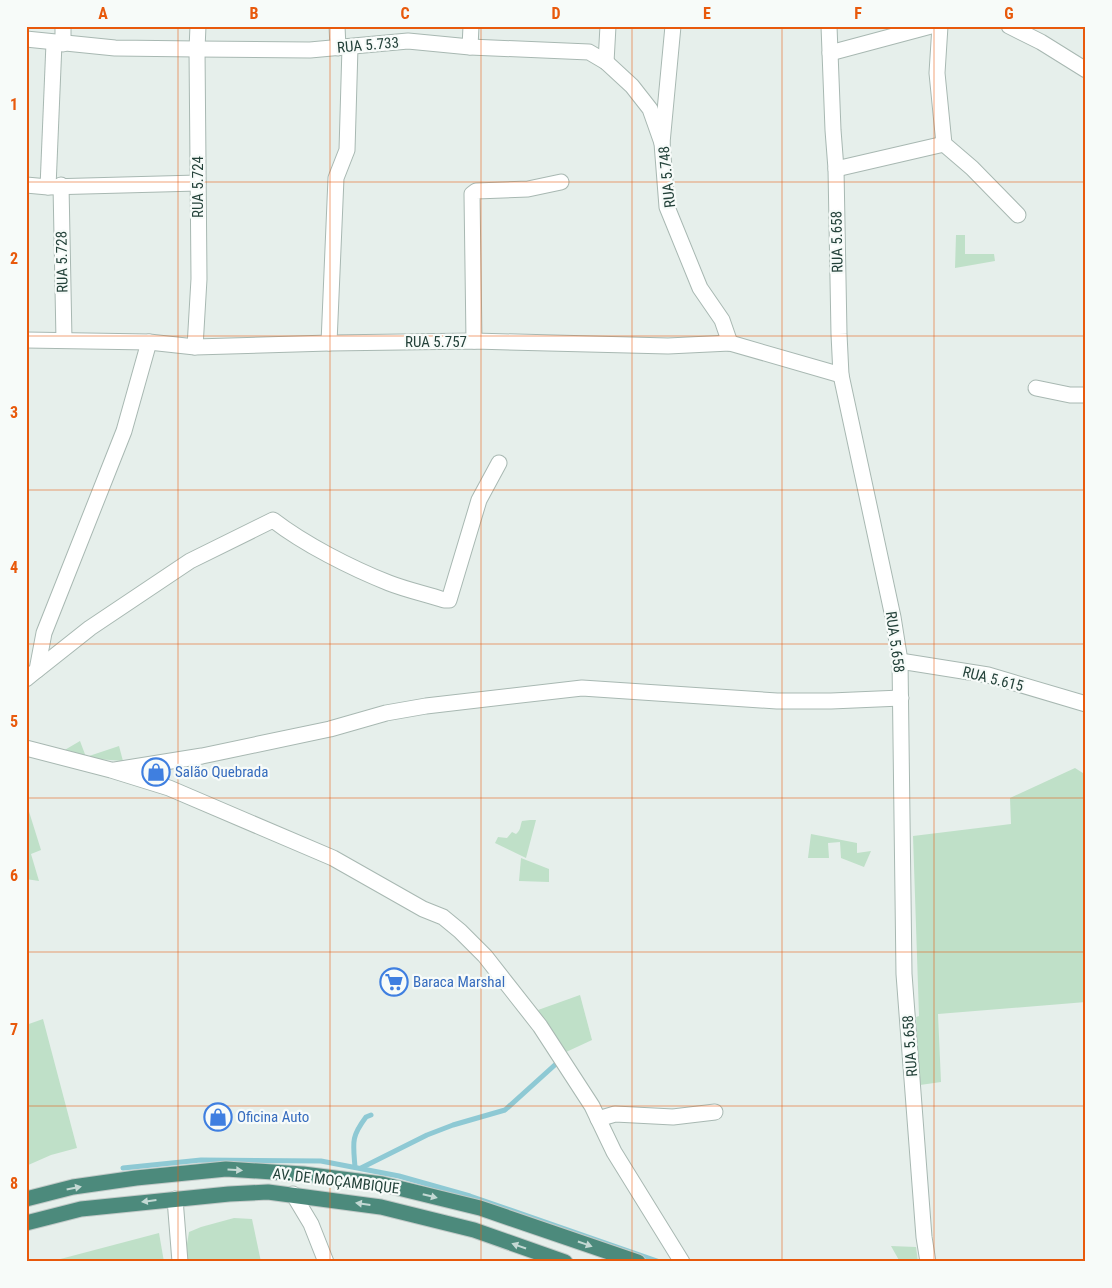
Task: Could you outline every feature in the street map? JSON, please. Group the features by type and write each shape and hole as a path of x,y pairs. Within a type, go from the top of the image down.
{"highway":[{"name":"AV. DE MOÇAMBIQUE","path":"26,1199 73,1187 136,1178 226,1169 303,1174 382,1184 480,1208 638,1262"},
{"name":"AV. DE MOÇAMBIQUE","path":"26,1223 81,1209 239,1193 268,1192 381,1207 474,1230 565,1262"}],"street":[{"name":"RUA 5.728","path":"63,26 58,43 54,186 64,340"},
{"name":"RUA 5.724","path":"195,347 199,279 197,238 198,26"},
{"path":"329,343 336,178 347,150 344,48 337,26"},
{"path":"470,26 470,47"},
{"path":"606,62 608,26"},
{"name":"RUA 5.748","path":"673,26 662,143 667,207 700,288 722,320 730,343"},
{"name":"RUA 5.658","path":"829,26 836,169 838,315 841,375 893,617 900,661 904,974 924,1237 928,1262"},
{"path":"830,53 931,26"},
{"path":"940,26 937,73 944,144 972,168 1018,215"},
{"path":"1009,26 1041,42 1086,70"},
{"name":"RUA 5.733","path":"26,39 114,48 310,50 408,41 470,47 589,52 606,62 632,86 650,109 662,143"},
{"path":"836,169 944,144"},
{"path":"474,342 472,194 476,191 528,189 561,182"},
{"path":"26,185 198,183"},
{"name":"RUA 5.757","path":"26,340 149,342 195,347 329,343 474,342 668,346 730,343 841,375"},
{"path":"32,675 44,633 124,431 149,342"},
{"path":"1036,388 1070,395 1086,395"},
{"path":"32,675 90,628 190,560 273,520 288,532 352,567 390,583 449,600 479,500 499,463"},
{"name":"RUA 5.615","path":"900,661 988,675 1086,704"},
{"path":"111,770 202,756 330,729 386,713 426,706 582,688 777,701 900,698"},
{"path":"26,748 111,770 169,788 333,858 423,909 443,917 485,956 540,1026 598,1119 614,1152 682,1262"},
{"path":"598,1119 615,1114 673,1116 715,1112"},
{"path":"293,1194 312,1224 326,1262"},
{"path":"175,1199 180,1262"}],"green space":[{"path":"956,235 965,235 965,254 994,254 995,261 955,268"},
{"path":"80,741 86,757 119,746 123,761 84,758 63,751"},
{"path":"1075,768 1086,775 1086,1002 938,1014 941,1082 920,1085 916,1017 919,1016 913,836 1011,824 1010,798"},
{"path":"26,802 41,850 31,854 39,881 26,879"},
{"path":"536,820 526,858 495,843 498,837 507,838 512,832 516,834 520,829 522,821"},
{"path":"811,834 857,843 857,853 871,851 864,867 841,858 840,842 828,843 829,858 808,858"},
{"path":"521,858 549,869 549,882 519,881"},
{"path":"580,995 592,1040 564,1053 538,1010"},
{"path":"43,1019 77,1148 51,1155 26,1166 26,1025"},
{"path":"234,1218 252,1219 261,1262 184,1262 189,1232"},
{"path":"159,1233 164,1262 49,1262"},
{"path":"891,1246 916,1247 918,1262 900,1262"}],"waterway":[{"path":"361,1168 427,1135 453,1125 505,1110 557,1063"},
{"path":"355,1167 355,1135 366,1117 371,1115"},
{"path":"123,1168 201,1160 321,1161 399,1176 470,1196 660,1262"}],"place":[{"name":"Salão Quebrada","path":"156,772"},
{"name":"Baraca Marshal","path":"394,982"},
{"name":"Oficina Auto","path":"218,1117"}]}
